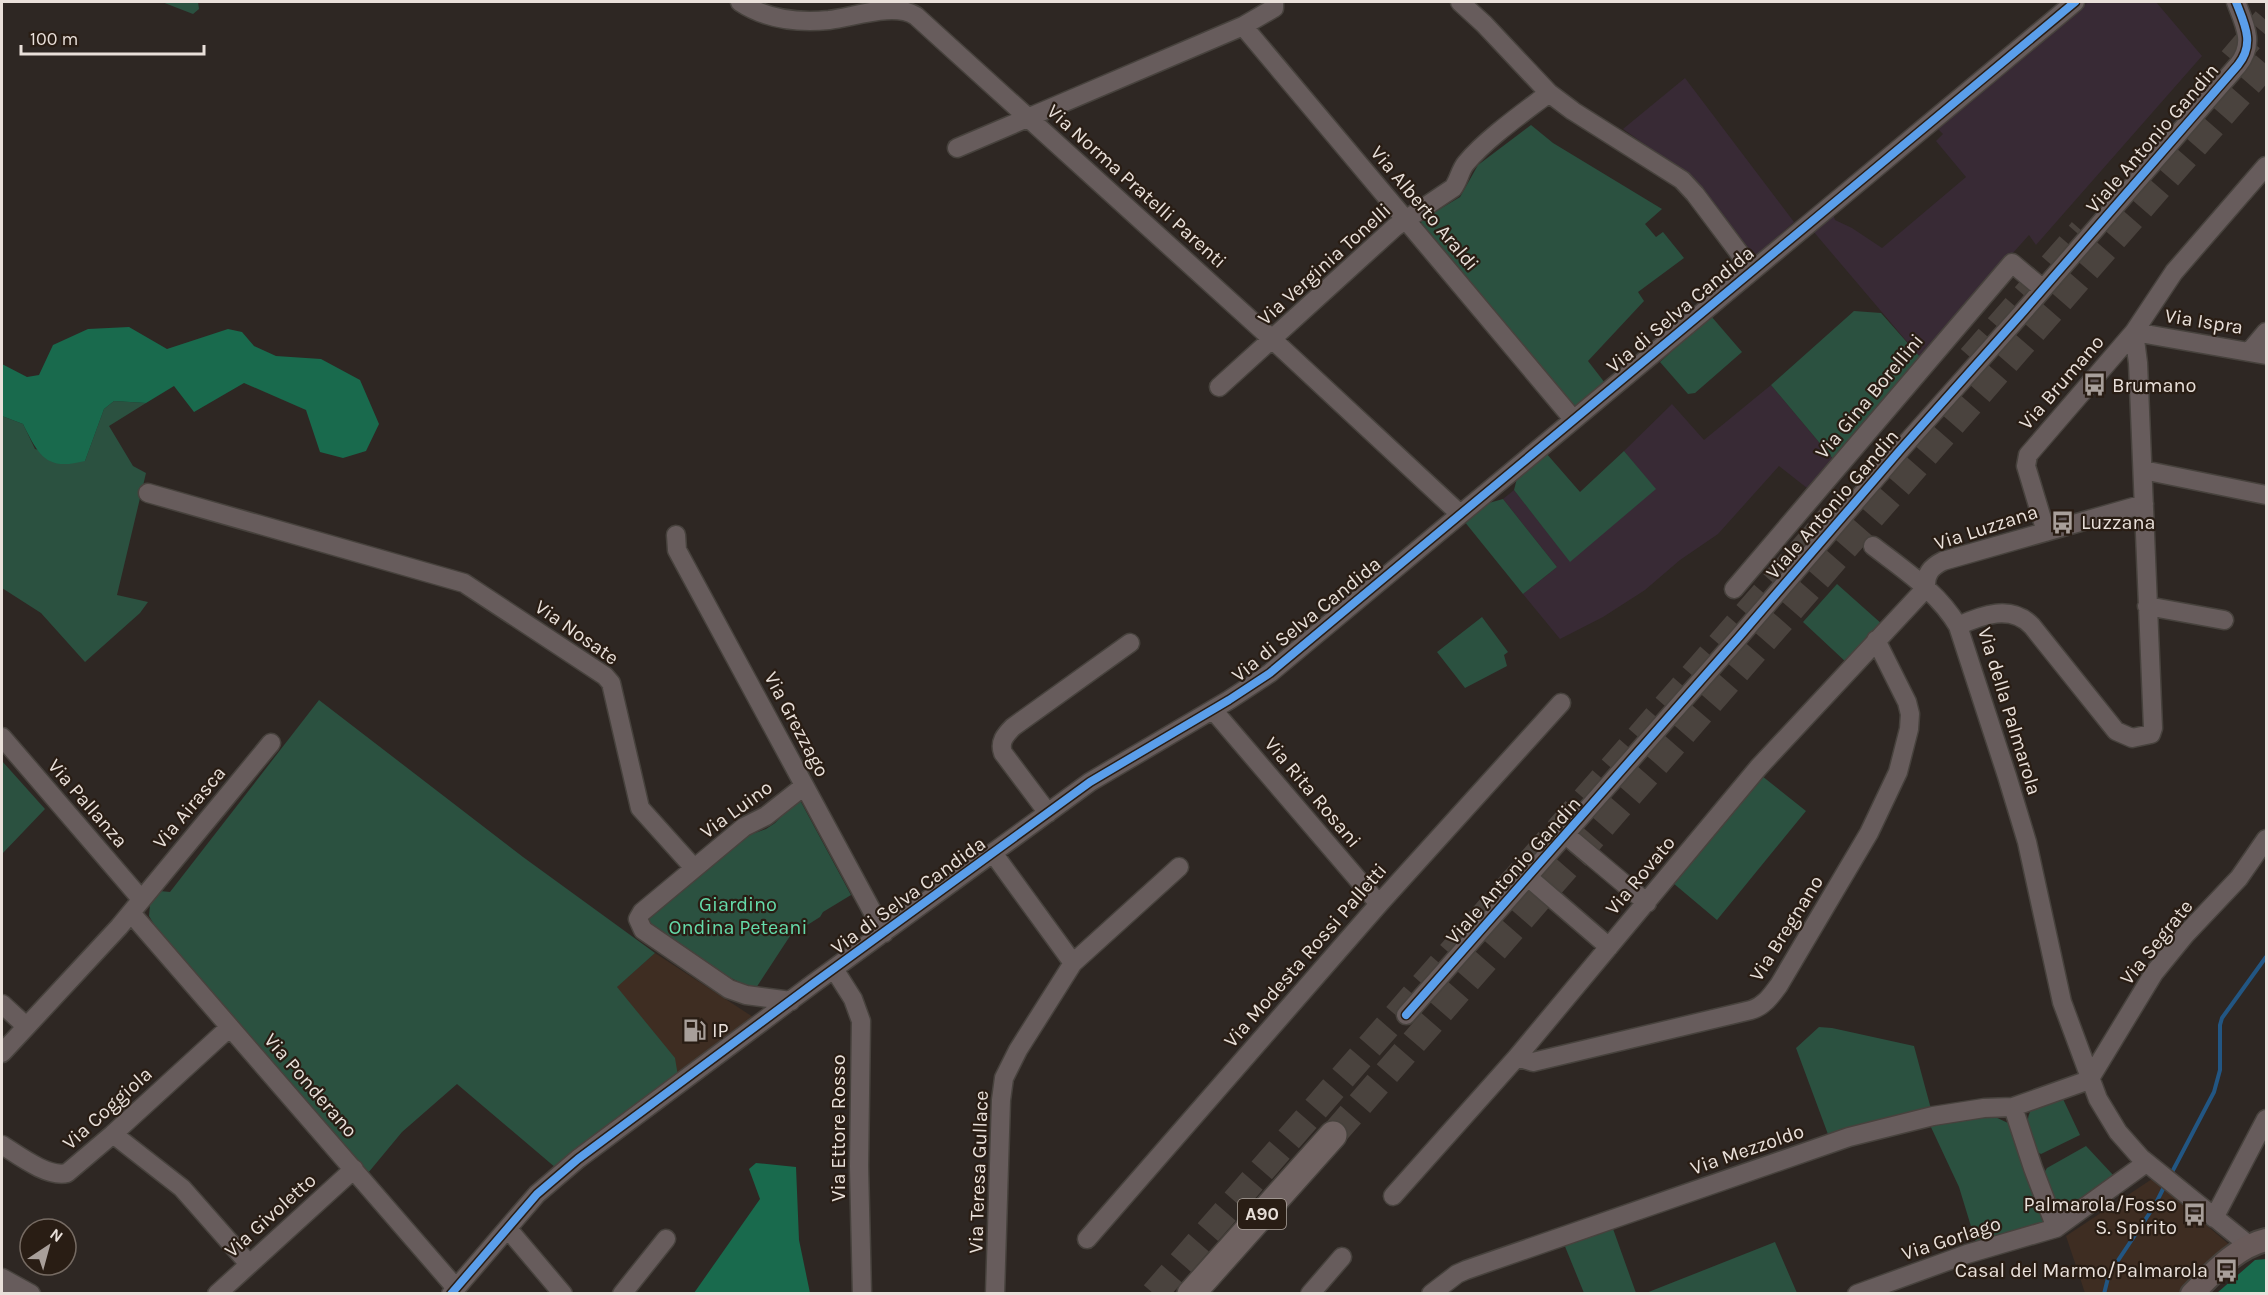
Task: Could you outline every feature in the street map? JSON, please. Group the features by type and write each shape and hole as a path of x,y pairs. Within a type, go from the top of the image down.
{"highway":[{"name":"A90","path":"1191,1293 1332,1135"}],"main road":[{"path":"2192,1293 2230,1258 2258,1243"}],"street":[{"name":"Via Norma Pratelli Parenti","path":"740,2 757,12 788,20 828,20 894,10 911,13 1273,340 1460,514"},
{"path":"957,148 1243,26 1274,8 1274,2"},
{"path":"1460,2 1549,93 1690,187 1752,270"},
{"name":"Via di Selva Candida","path":"454,1291 537,1194 578,1159 1048,813 1118,764 1214,710 1279,666 2075,2"},
{"name":"Viale Antonio Gandin","path":"1406,1016 2245,57 2247,33 2236,2"},
{"name":"Via Alberto Araldi","path":"1243,26 1573,419"},
{"name":"Via Verginia Tonelli","path":"1219,387 1407,219 1453,188 1460,180 1465,165 1498,133 1549,93"},
{"path":"2134,332 2174,272 2266,166"},
{"name":"Via Gina Borellini","path":"1734,589 2012,263 2043,289"},
{"name":"Via Ispra","path":"2134,332 2258,353"},
{"name":"Via della Palmarola","path":"2134,332 2138,363 2153,728 2149,735 2126,737 2113,728 2028,621 2011,614 1997,613 1981,616 1958,626 2024,831 2057,984 2089,1080 2113,1125 2160,1174 2214,1218 2258,1243"},
{"name":"Via Brumano","path":"2046,532 2026,466 2026,458 2134,332"},
{"path":"2258,353 2266,332"},
{"path":"2143,470 2266,495"},
{"name":"Via Nosate","path":"148,493 464,582 605,676 611,683 640,808 694,868"},
{"name":"Via Luzzana","path":"1926,588 1927,574 1940,562 2144,504"},
{"name":"Via Grezzago","path":"676,535 677,550 884,933"},
{"path":"1873,546 1926,588 1945,606 1958,626"},
{"name":"Via Rovato","path":"1393,1196 1517,1057 1758,768 1926,588"},
{"path":"2147,606 2224,620"},
{"name":"Via Bregnano","path":"1517,1057 1533,1062 1751,1010 1760,1007 1768,1000 1869,833 1898,772 1909,729 1910,714 1907,702 1876,640"},
{"path":"1048,813 1003,753 1001,747 1003,740 1013,727 1130,643"},
{"name":"Via Modesta Rossi Palletti","path":"1086,1239 1379,904 1561,704"},
{"name":"Via Rita Rosani","path":"1214,710 1379,904"},
{"name":"Via Pallanza","path":"2,737 136,906"},
{"name":"Via Airasca","path":"136,906 271,743"},
{"name":"Via Luino","path":"694,868 744,827 766,816 804,786"},
{"path":"1566,835 1647,903"},
{"name":"Via Segrate","path":"2089,1080 2154,973 2185,934 2239,878 2266,839"},
{"path":"993,853 1073,963"},
{"name":"Via Teresa Gullace","path":"995,1293 1002,1085 1018,1050 1073,963 1179,867"},
{"path":"694,868 642,912 638,919 640,926 729,989 746,995 790,1001"},
{"path":"1528,877 1609,947"},
{"path":"2,1053 136,906"},
{"name":"Via Ponderano","path":"136,906 230,1027 354,1169 454,1291"},
{"name":"Via Ettore Rosso","path":"834,969 854,999 861,1021 859,1166 862,1293"},
{"path":"2,1004 26,1026"},
{"name":"Via Coggiola","path":"2,1145 50,1172 67,1173 230,1027"},
{"name":"Via Mezzoldo","path":"1431,1293 1466,1270 1849,1137 1934,1116 1984,1108 2013,1107 2089,1080"},
{"path":"2013,1107 2056,1228"},
{"path":"2214,1218 2266,1119"},
{"path":"113,1134 182,1188 249,1264"},
{"name":"Via Givoletto","path":"217,1293 354,1169"},
{"name":"Via Gorlago","path":"1857,1293 1967,1254 2056,1228 2160,1174"},
{"path":"508,1229 562,1293"},
{"path":"622,1293 666,1239"},
{"path":"1310,1293 1342,1257"},
{"path":"2,1278 31,1293"}],"shaded area":[{"path":"2088,2 2156,2 2202,56 2036,245 2029,235 1920,357 1813,231 1833,214 1835,220 1852,228 1882,248 1966,177 1936,141 1943,134 1937,128"},
{"path":"1685,78 1794,222 1752,260 1692,178 1623,129"},
{"path":"1771,385 1834,460 1807,488 1779,466 1718,534 1680,560 1645,590 1603,617 1560,639 1523,594 1557,567 1503,499 1514,490 1570,561 1655,489 1624,451 1672,404 1704,440"},
{"path":"655,953 753,1017 678,1076 616,987"},
{"path":"2152,1179 2231,1246 2178,1293 2085,1293 2066,1236"}],"green space":[{"path":"162,2 198,2 199,9 193,14"},
{"path":"1531,125 1553,143 1662,209 1645,224 1656,237 1663,232 1684,258 1638,292 1644,301 1588,361 1605,383 1574,409 1420,221 1460,197 1478,165"},
{"path":"1854,311 1881,313 1920,357 1834,460 1771,385"},
{"path":"1711,316 1742,352 1695,393 1688,394 1660,362"},
{"path":"129,327 167,349 228,329 242,332 254,346 276,356 321,359 360,380 379,424 366,451 343,458 320,452 306,410 244,383 194,412 174,386 146,403 114,401 104,409 85,461 61,464 45,458 34,445 23,424 2,416 2,364 27,377 39,375 53,345 88,329"},
{"path":"114,401 146,403 109,426 133,466 146,473 117,595 148,602 140,613 85,662 41,613 2,588 2,416 23,424 35,449 85,461 104,409"},
{"path":"1624,451 1656,489 1570,562 1514,490 1517,478 1546,453 1580,492"},
{"path":"1503,499 1557,567 1523,594 1464,521 1478,506"},
{"path":"1837,584 1883,625 1847,663 1803,622"},
{"path":"1482,617 1508,652 1504,655 1507,666 1465,688 1437,652"},
{"path":"319,700 523,857 655,953 617,987 675,1058 678,1076 556,1168 457,1084 402,1132 368,1173 158,931 149,916 150,905 160,891 170,892"},
{"path":"2,761 45,809 2,854"},
{"path":"1762,776 1806,811 1717,920 1673,883"},
{"name":"Giardino Ondina Peteani","path":"796,801 801,802 851,895 790,936 756,988 728,976 650,927 648,918 746,836 775,823"},
{"path":"1819,1027 1914,1046 1931,1109 1829,1137 1796,1048"},
{"path":"2063,1099 2080,1135 2041,1154 2037,1152 2028,1126 2031,1110"},
{"path":"1991,1115 2008,1123 2045,1225 1977,1246 1959,1187 1930,1125"},
{"path":"2086,1146 2114,1176 2067,1211 2054,1200 2044,1173 2047,1168"},
{"path":"756,1163 796,1167 799,1240 810,1293 694,1293 760,1199 749,1169"},
{"path":"1612,1226 1636,1293 1584,1293 1564,1244"},
{"path":"1775,1242 1797,1293 1646,1293"},
{"path":"2266,1259 2266,1293 2217,1293 2255,1260"}],"waterway":[{"path":"2170,1176 2214,1092 2220,1070 2222,1018 2266,957"},
{"path":"2104,1294 2109,1274 2155,1205 2165,1185"}],"tunnel":[{"path":"2232,60 2266,20"},
{"path":"1333,1135 2266,64"},
{"path":"1971,358 2082,231"},
{"path":"1154,1294 1831,517"}],"cycle path":[{"path":"451,1294 537,1194 578,1159 1090,782 1229,700 1270,673 2075,2"},
{"path":"1406,1015 2238,65 2246,50 2247,34 2236,2"}],"place":[{"name":"Brumano","path":"2094,385"},
{"name":"Luzzana","path":"2063,522"},
{"name":"IP","path":"694,1030"},
{"name":"Palmarola/Fosso S. Spirito","path":"2195,1215"},
{"name":"Casal del Marmo/Palmarola","path":"2226,1270"}]}
